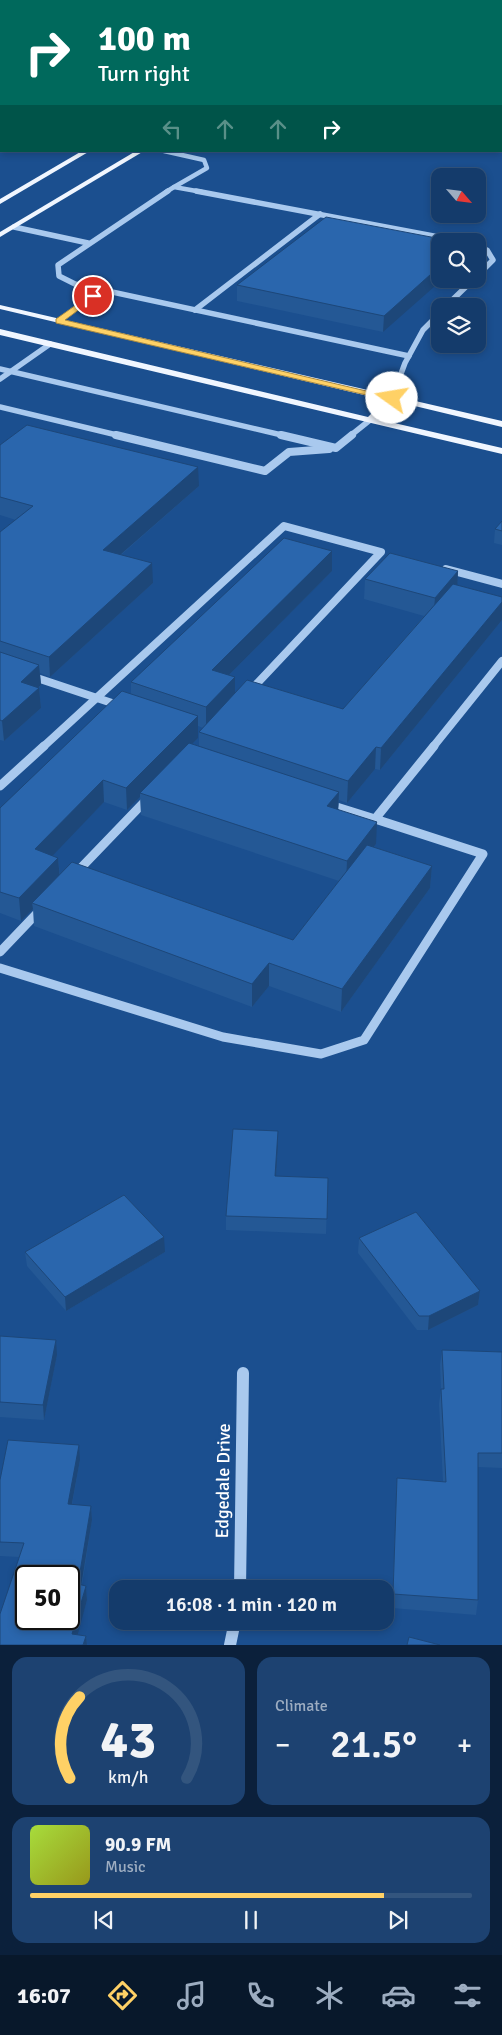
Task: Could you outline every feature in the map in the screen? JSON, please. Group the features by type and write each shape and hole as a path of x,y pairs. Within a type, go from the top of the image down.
{"main road":[{"path":"0,202 85,152"},
{"path":"0,236 139,152"},
{"path":"0,307 502,424"},
{"path":"0,332 502,452"},
{"path":"370,420 392,398"}],"street":[{"path":"168,152 204,160 207,168 174,187 88,243 58,265 59,276 75,284 101,290 409,356"},
{"path":"174,187 431,235"},
{"path":"195,310 320,214"},
{"path":"14,227 88,243"},
{"path":"59,321 101,290"},
{"path":"392,398 409,356 423,330 431,322"},
{"path":"0,379 50,344"},
{"path":"0,369 336,448"},
{"path":"0,407 265,471 289,452 336,448 370,420"},
{"path":"0,786 284,526 390,554"},
{"path":"241,700 381,552"},
{"path":"437,566 502,584"},
{"path":"375,819 502,661"},
{"path":"26,675 134,710"},
{"path":"67,882 154,792"},
{"path":"0,968 223,1037 321,1054 364,1040 483,854 318,801"},
{"path":"0,952 47,903"},
{"name":"Edgedale Drive","path":"240,1580 243,1373"},
{"path":"230,1645 233,1630"}],"lane":[{"path":"486,250 492,260 486,266"},
{"path":"454,298 465,288"}],"building":[{"path":"326,217 431,237 431,274 384,316 237,285"},
{"path":"27,425 198,467 103,550 152,563 49,657 0,641 0,532 33,506 0,497 0,445"},
{"path":"502,521 502,531 495,529"},
{"path":"284,538 332,551 212,670 235,677 206,707 131,682"},
{"path":"390,553 458,571 435,598 365,579"},
{"path":"453,584 502,597 502,602 381,748 376,747 348,781 199,732 247,680 343,709"},
{"path":"0,652 39,665 21,682 39,688 2,721 0,720"},
{"path":"122,691 198,716 126,788 103,780 35,849 58,858 19,898 0,892 0,808"},
{"path":"189,743 339,792 327,806 377,822 347,861 140,793"},
{"path":"367,845 432,866 342,989 269,963 252,984 32,903 72,862 293,940"},
{"path":"233,1129 278,1131 275,1176 328,1178 327,1219 226,1216"},
{"path":"124,1195 164,1237 65,1297 25,1252"},
{"path":"416,1212 480,1291 429,1316 419,1316 359,1238"},
{"path":"0,1336 56,1340 43,1405 0,1402"},
{"path":"442,1350 502,1352 502,1453 478,1453 478,1600 394,1594 397,1478 446,1482 441,1389 444,1389"},
{"path":"8,1440 79,1445 68,1504 91,1506 80,1572 80,1565 17,1565 24,1543 0,1542 0,1480"},
{"path":"15,1570 15,1630 73,1630 72,1634 86,1636 83,1645 0,1645 0,1614"},
{"path":"80,1584 86,1586 80,1607"},
{"path":"409,1637 440,1645 407,1645"}],"route":[{"path":"93,296 59,321 392,398"}]}
